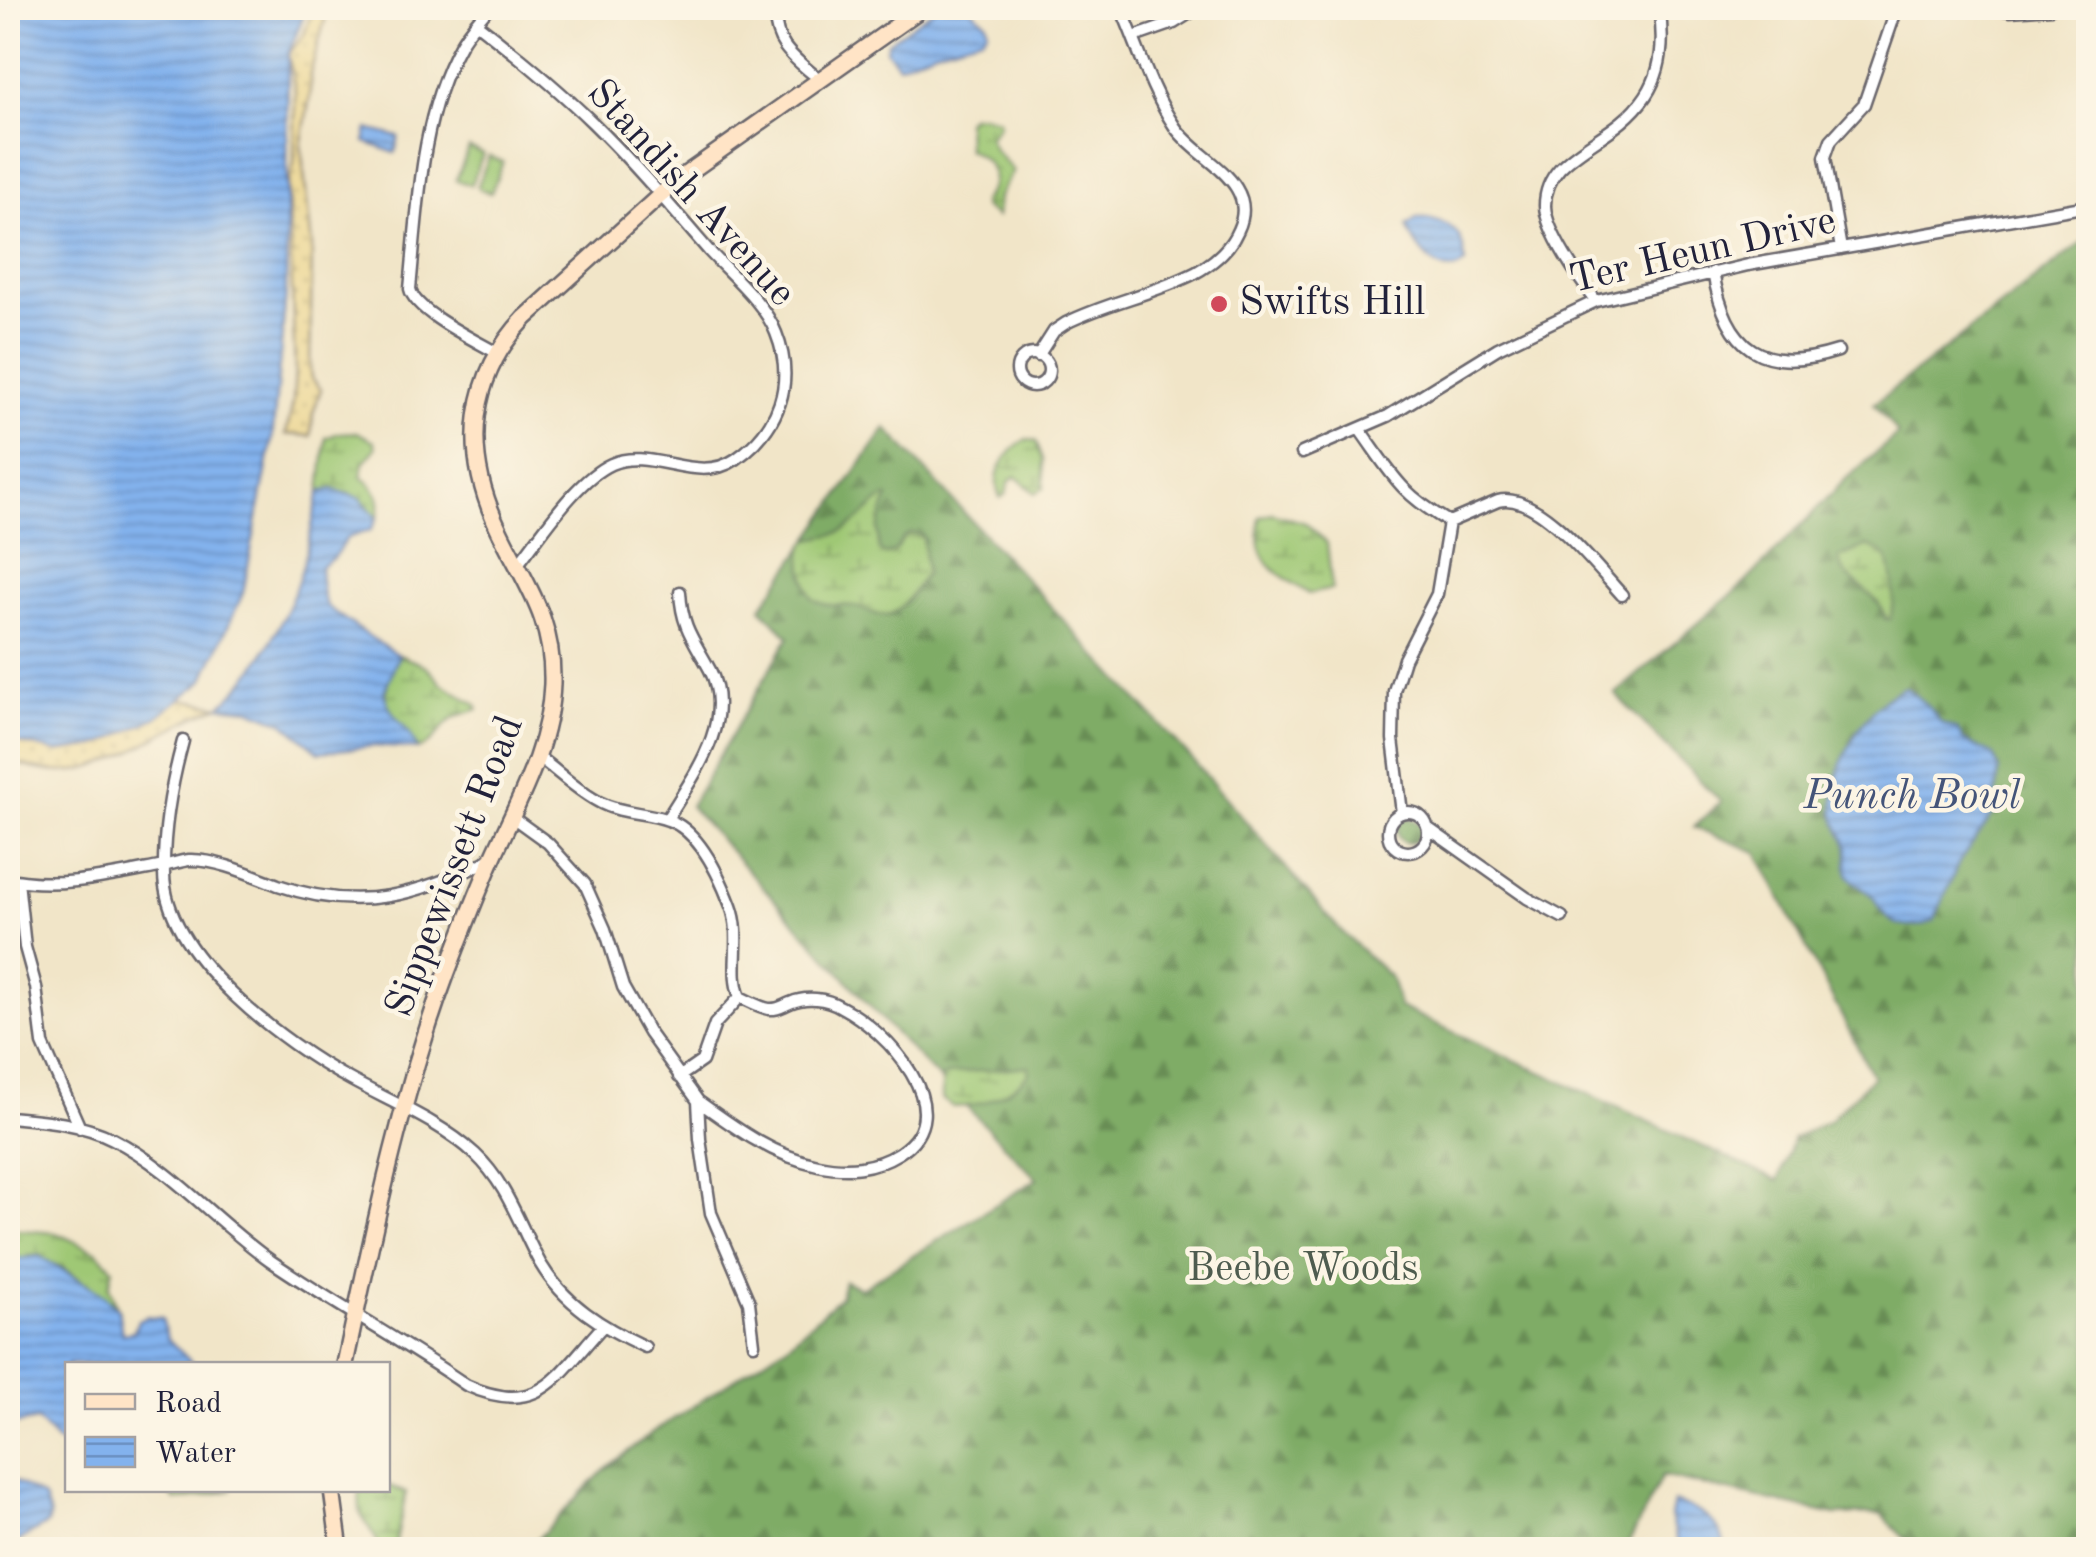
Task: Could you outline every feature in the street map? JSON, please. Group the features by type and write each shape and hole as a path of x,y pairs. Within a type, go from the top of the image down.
{"main road":[{"name":"Sippewissett Road","path":"345,1362 403,1108 442,988 538,757 548,722 552,666 542,617 489,506 474,433 478,396 496,353 525,318 660,194 922,8"},
{"path":"332,1492 340,1550"}],"street":[{"path":"488,8 454,57 432,128 423,167 410,289 412,300 496,353"},
{"path":"776,8 775,27 781,44 820,79"},
{"path":"1038,356 1054,332 1066,323 1207,266 1228,246 1242,222 1242,202 1236,186 1176,128 1122,8"},
{"path":"1134,37 1174,23 1198,8"},
{"path":"1596,301 1550,226 1545,202 1549,182 1559,168 1638,108 1653,86 1661,64 1663,31 1659,8"},
{"path":"1841,249 1825,157 1831,140 1864,104 1898,8"},
{"path":"1994,8 2051,8"},
{"name":"Standish Avenue","path":"476,23 593,122 660,194 758,305 776,331 784,364 778,415 733,462 712,468 686,468 630,458 608,465 578,490 518,564"},
{"name":"Ter Heun Drive","path":"1302,453 1360,430 1498,348 1596,301 1713,272 2088,206"},
{"path":"1713,272 1723,318 1736,336 1760,355 1788,361 1838,350"},
{"path":"1360,430 1394,480 1415,502 1449,522"},
{"path":"1449,522 1498,500 1519,501 1565,534 1622,595"},
{"path":"1402,813 1393,740 1394,691 1404,659 1436,594 1449,522"},
{"path":"667,819 698,766 720,708 711,672 684,626 680,592"},
{"path":"183,742 172,774 174,791 166,812 164,874 177,926 216,979 330,1068 472,1151 510,1199 546,1271 602,1327 645,1347"},
{"path":"512,817 548,843 585,884 624,986 698,1101 774,1150 816,1165 869,1167 887,1160 920,1136 923,1100 910,1070 884,1040 844,1008 818,999 802,999 768,1009 740,997 735,984 739,938 732,907 708,859 690,834 667,819 599,802 538,757"},
{"path":"1428,828 1422,847 1410,852 1397,849 1389,839 1389,826 1402,813 1415,813 1428,828 1527,898 1562,917"},
{"path":"450,879 494,857"},
{"path":"80,1128 43,1044 36,987 12,880 60,880 191,860 319,897 356,901 395,897 465,876 484,881"},
{"path":"679,1077 702,1062 715,1024 740,997"},
{"path":"698,1101 711,1213 748,1302 754,1344"},
{"path":"8,1117 80,1128 112,1139 162,1171 250,1246 355,1316 466,1385 505,1399 532,1395 548,1386 602,1327"}],"green space":[{"path":"970,116 998,119 999,124 989,138 1013,171 998,197 996,217 983,207 982,201 992,185 992,171 983,159 967,149 966,121"},
{"path":"469,148 483,154 471,185 456,180"},
{"path":"489,156 503,162 491,193 477,188"},
{"name":"Beebe Woods","path":"2088,238 2088,1549 1915,1549 1881,1514 1835,1515 1662,1476 1626,1549 527,1550 604,1470 652,1433 788,1344 840,1297 844,1281 861,1288 1037,1179 891,1029 690,806 789,637 761,608 886,428 1190,757 1340,930 1391,978 1399,1007 1778,1181 1793,1139 1830,1120 1873,1077 1757,852 1694,827 1721,802 1615,694 1744,584 1847,478 1898,434 1874,404"},
{"path":"357,432 374,441 376,448 364,463 361,477 377,494 377,518 353,496 337,491 320,492 326,438"},
{"path":"1027,439 1036,441 1043,459 1044,488 1035,493 1015,476 1000,498 997,480 1002,464"},
{"path":"885,497 878,529 879,550 885,554 894,552 909,534 923,537 926,573 908,600 896,611 882,615 813,599 803,568 805,544 843,531"},
{"path":"1272,513 1306,523 1327,543 1332,589 1309,594 1269,564 1258,532 1260,517"},
{"path":"1868,546 1883,554 1890,566 1891,619 1886,619 1876,600 1841,565 1839,557"},
{"path":"399,655 426,666 441,683 478,709 454,718 428,744 417,749 389,710 384,694"},
{"path":"1409,819 1421,831 1409,843 1397,831"},
{"path":"1029,1066 1028,1074 994,1098 953,1107 942,1099 942,1077 949,1074"},
{"path":"8,1229 56,1233 96,1251 113,1268 109,1287 118,1309 55,1264 26,1258 8,1260"},
{"path":"390,1486 406,1493 395,1547 399,1549 382,1549 360,1513 359,1492 390,1492"},
{"path":"168,1492 223,1492 183,1500 176,1500"}],"sand":[{"path":"313,8 328,8 310,74 301,146 312,246 310,370 311,378 321,389 311,436 286,434 295,370 288,185 294,163 295,91 288,54 304,35"},
{"path":"169,697 220,706 93,767 67,772 39,770 8,759 8,729"}],"water":[{"path":"8,8 307,8 288,54 286,293 272,440 243,593 203,681 156,718 97,746 57,752 8,740"},
{"path":"936,8 970,8 986,22 988,30 982,37 898,65 886,50 888,42"},
{"path":"368,129 399,137 395,153 365,142"},
{"path":"1417,218 1452,228 1461,242 1465,263 1447,269 1430,261 1407,226"},
{"path":"332,489 360,498 377,518 371,530 347,538 333,558 320,567 324,598 327,606 399,655 384,692 417,749 375,746 319,752 283,722 250,709 220,706 245,680 278,628 300,575 320,492"},
{"name":"Punch Bowl","path":"1905,687 1941,723 1957,729 1963,740 1992,754 1999,768 1994,813 1959,862 1934,921 1911,926 1891,921 1872,896 1849,876 1847,846 1836,821 1834,799 1843,761 1862,724 1875,708"},
{"path":"39,1256 100,1292 118,1309 122,1334 134,1332 138,1320 147,1316 162,1318 167,1338 191,1362 65,1362 65,1444 58,1442 37,1420 8,1426 8,1260"},
{"path":"8,1477 44,1498 50,1516 47,1524 17,1542 15,1549 8,1549"},
{"path":"1673,1502 1691,1508 1714,1524 1725,1549 1679,1549 1670,1516"}],"place":[{"name":"Swifts Hill","path":"1219,304"}]}
